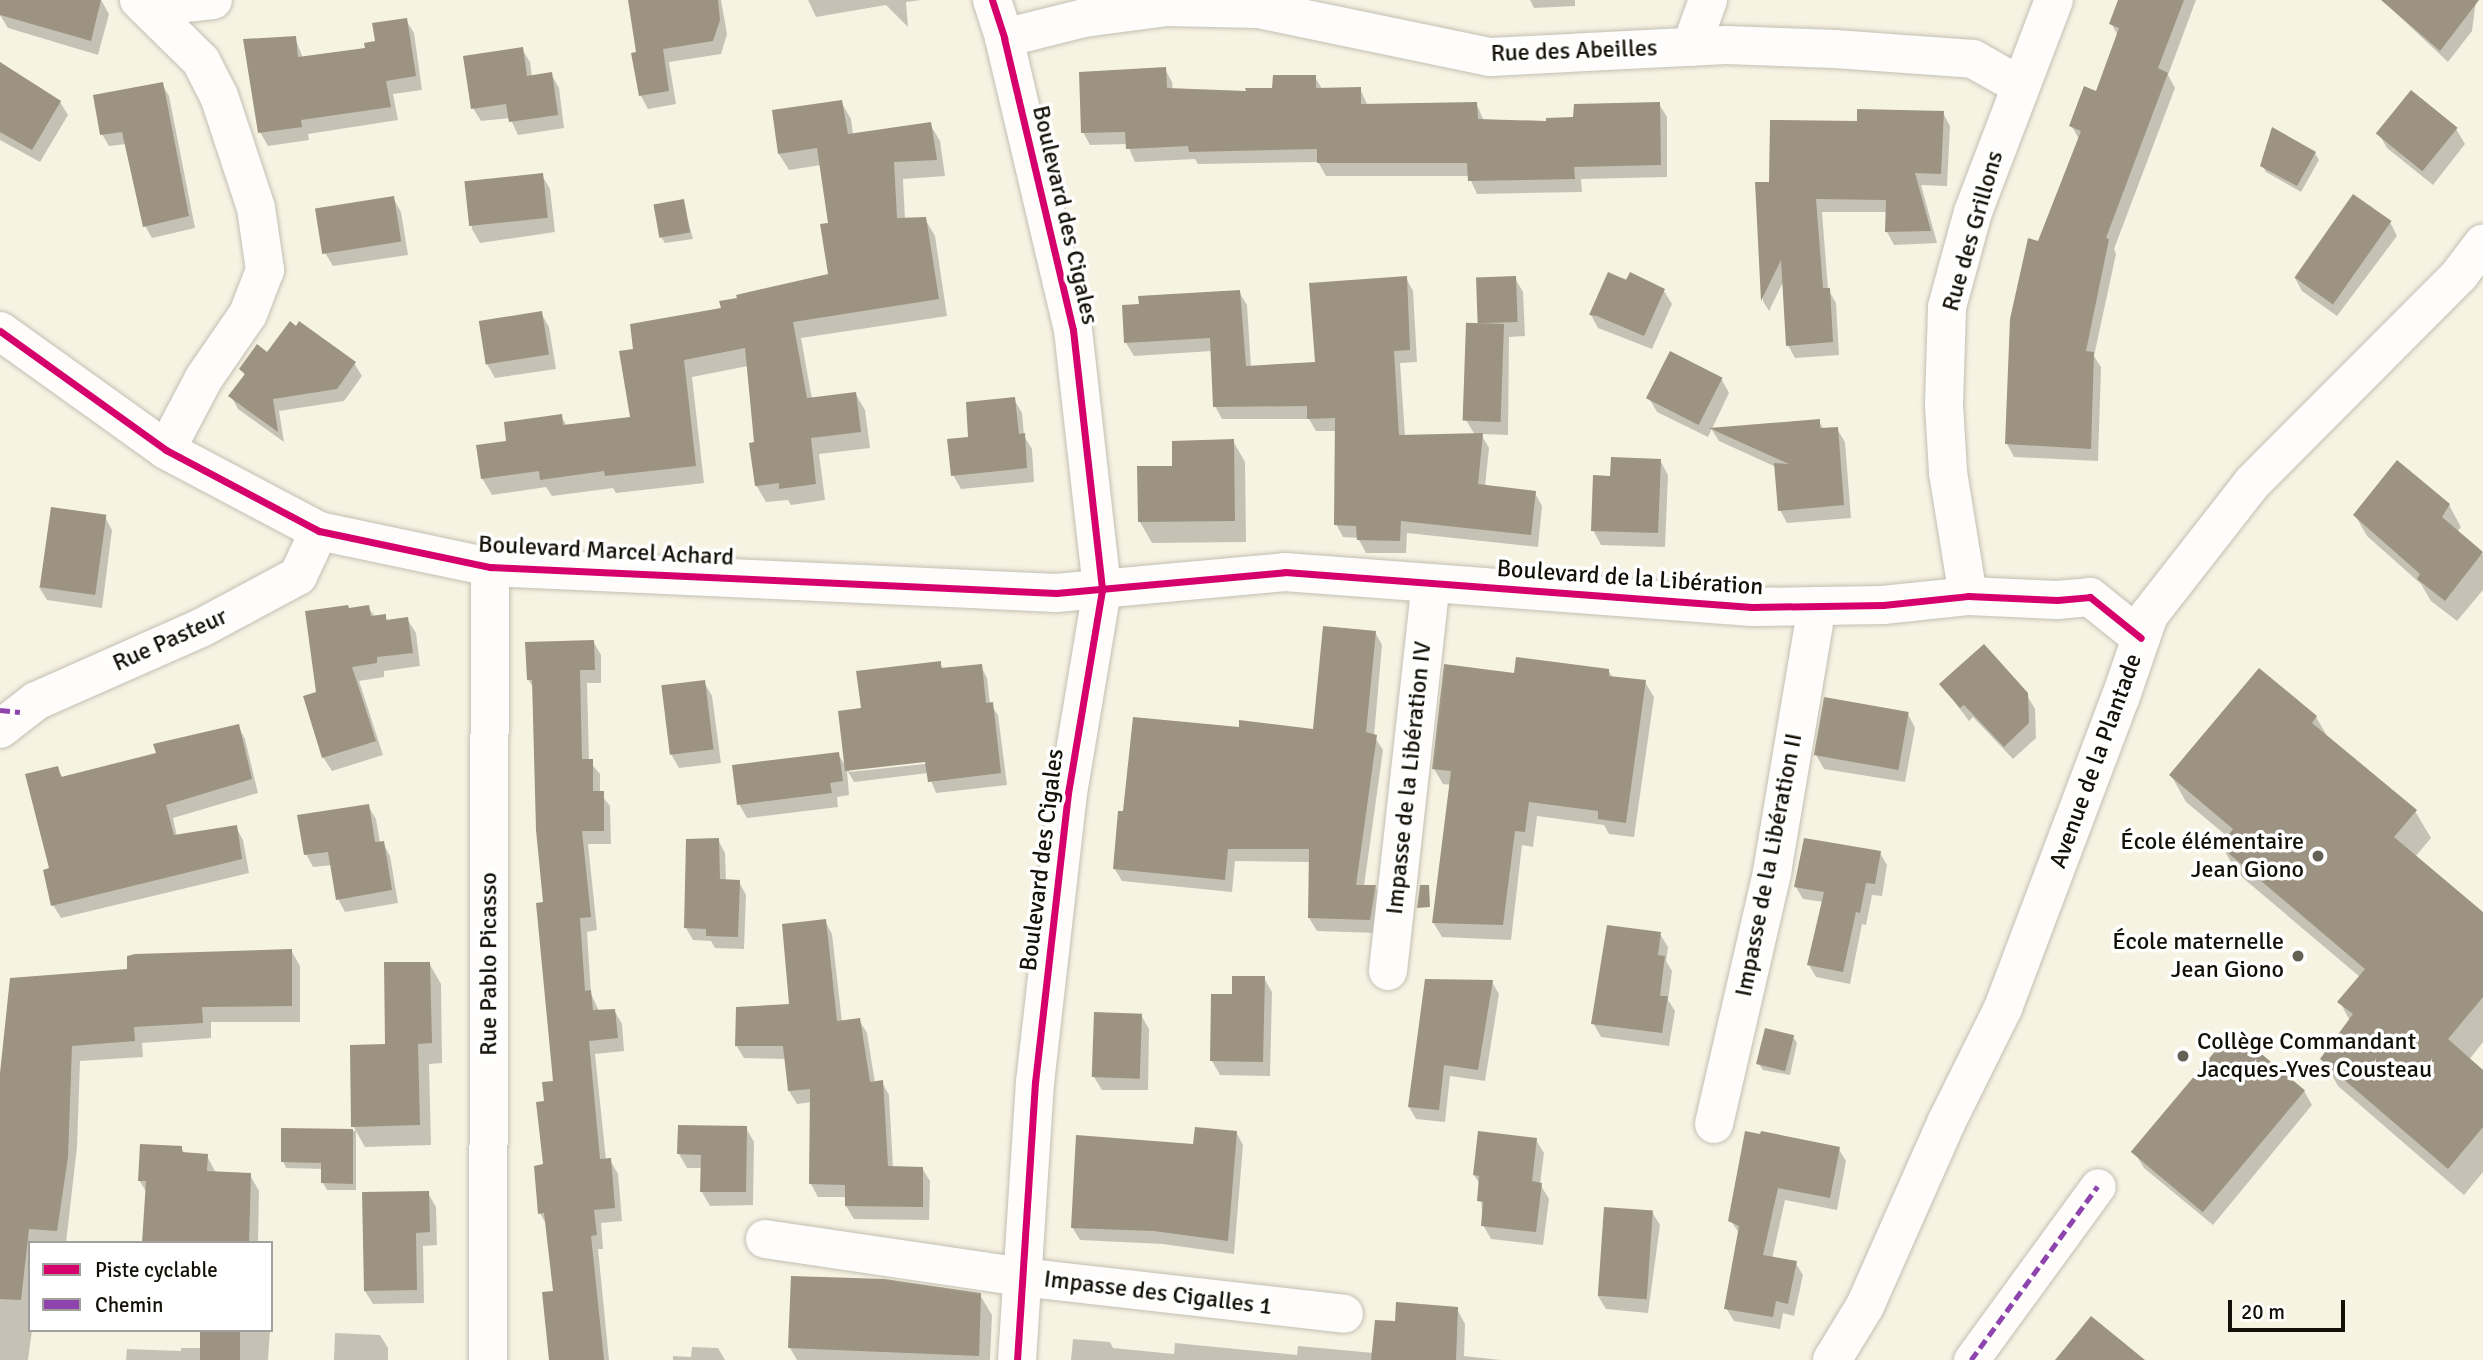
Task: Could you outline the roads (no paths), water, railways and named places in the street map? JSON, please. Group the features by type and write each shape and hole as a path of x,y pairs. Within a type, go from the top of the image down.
{"street":[{"path":"139,0 201,61 219,96 256,208 265,270 248,314 204,378 166,450"},
{"name":"Boulevard des Cigales","path":"992,0 1004,38 1073,330 1102,590 1068,793 1035,1082 1017,1360"},
{"path":"1691,47 1707,0"},
{"name":"Rue des Grillons","path":"1968,596 1948,472 1944,404 1947,307 1973,212 2019,85 2054,0"},
{"name":"Rue des Abeilles","path":"1004,38 1084,18 1167,7 1258,9 1490,57 1691,47 1835,49 1973,59 2019,85"},
{"name":"Avenue de la Plantade","path":"1832,1360 1866,1306 1947,1121 2003,1008 2149,615 2252,483 2460,274 2483,244"},
{"name":"Boulevard Marcel Achard","path":"0,331 166,450 319,531 490,567 1056,593 1102,590"},
{"name":"Rue Pasteur","path":"0,729 36,701 201,628 298,576 319,531"},
{"name":"Rue Pablo Picasso","path":"488,1360 490,567"},
{"name":"Boulevard de la Libération","path":"1102,590 1285,572 1752,607 1883,606 1968,596 2057,600 2090,597 2141,638"},
{"name":"Impasse de la Libération IV","path":"1388,971 1431,584"},
{"name":"Impasse de la Libération II","path":"1714,1124 1772,872 1817,606"},
{"path":"1971,1360 2098,1186"},
{"name":"Impasse des Cigalles 1","path":"765,1239 1021,1277 1344,1314"}],"place":[{"name":"École élémentaire Jean Giono","path":"2318,856"},
{"name":"École maternelle Jean Giono","path":"2298,956"},
{"name":"Collège Commandant Jacques-Yves Cousteau","path":"2183,1056"}]}
